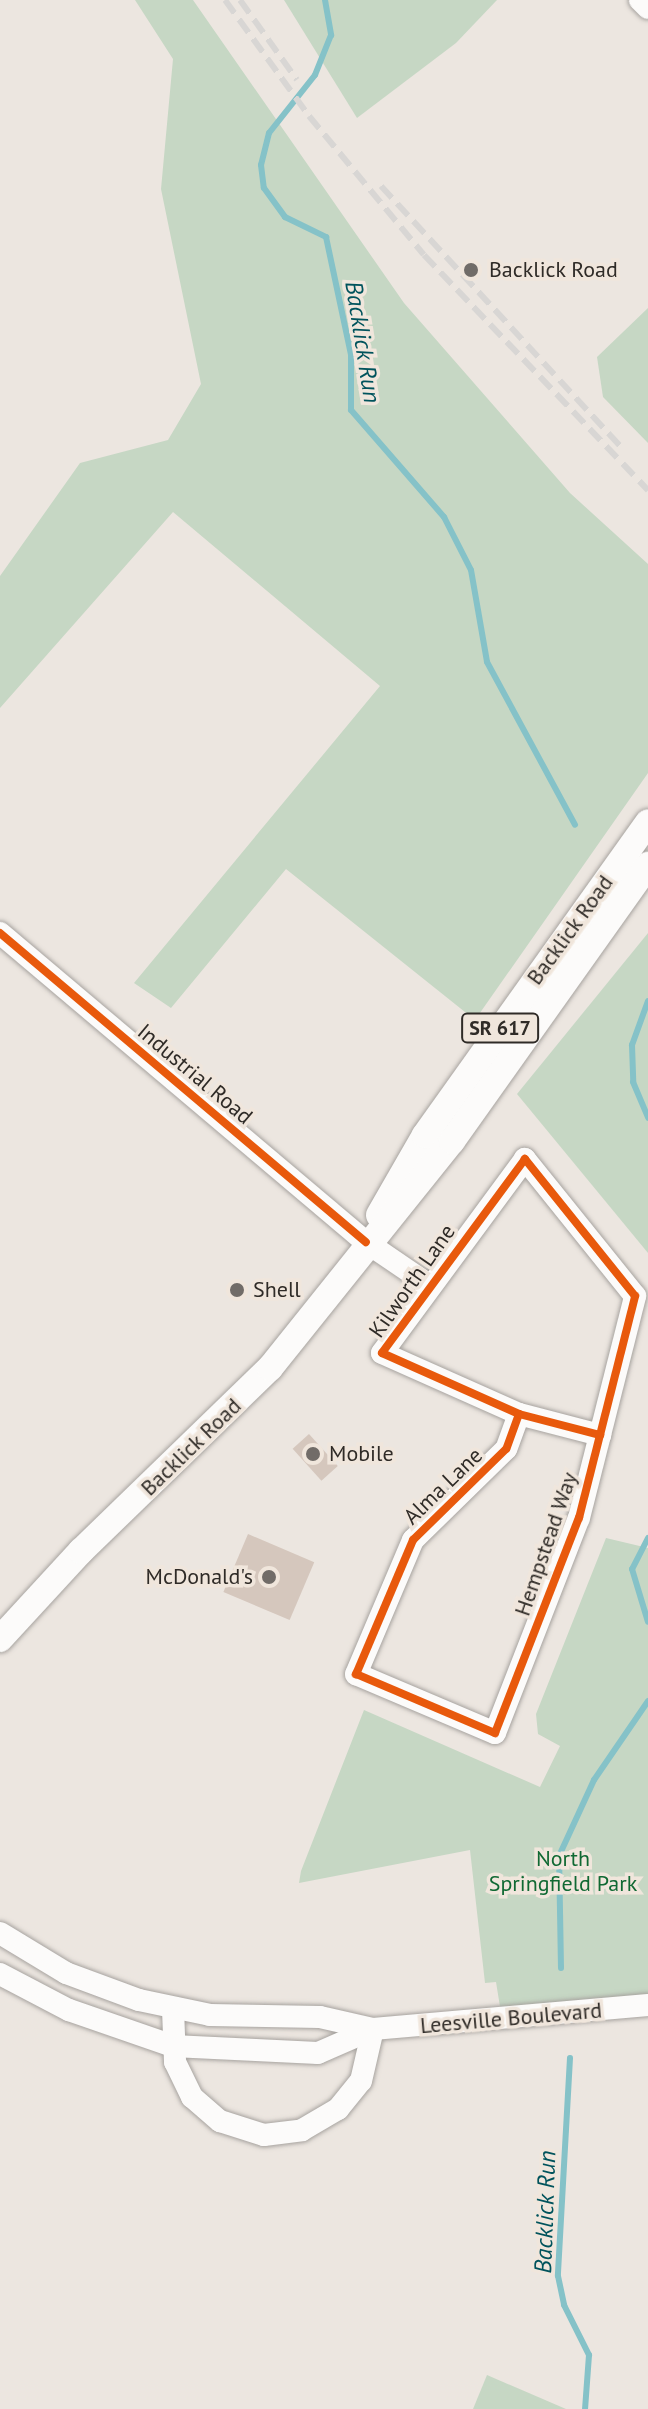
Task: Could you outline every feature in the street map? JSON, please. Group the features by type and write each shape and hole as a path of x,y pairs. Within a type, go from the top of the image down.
{"main road":[{"name":"Backlick Road","path":"366,1242 425,1135 648,822"},
{"name":"Backlick Road","path":"0,1639 81,1551 270,1368 366,1242 452,1141 648,865"}],"street":[{"path":"640,0 648,8"},
{"name":"Industrial Road","path":"0,933 366,1242"},
{"name":"Kilworth Lane","path":"525,1159 429,1285 382,1353 519,1414 600,1435"},
{"name":"Hempstead Way","path":"356,1674 495,1733 579,1518 635,1296 525,1159"},
{"name":"Kilworth Lane","path":"366,1242 429,1285"},
{"name":"Alma Lane","path":"356,1674 413,1540 506,1449 519,1414"},
{"name":"Leesville Boulevard","path":"0,1933 66,1973 173,2009 244,2018 320,2017 373,2029 648,2005"},
{"name":"Leesville Boulevard","path":"0,1974 69,2010 173,2046 318,2053 373,2029"},
{"path":"173,2009 173,2046 185,2087 203,2108 239,2130 281,2135 321,2122 346,2102 364,2072 373,2029"}],"green space":[{"path":"135,0 193,0 404,303 570,493 648,564 648,773 475,1020 286,869 171,1008 134,983 380,686 173,512 0,708 0,576 80,463 168,440 201,384 161,189 173,59"},
{"path":"284,0 497,0 456,43 357,118"},
{"path":"648,308 648,443 603,397 597,357"},
{"path":"648,933 648,1253 517,1094"},
{"name":"North Springfield Park","path":"606,1538 648,1548 648,2003 502,2019 496,1982 485,1983 470,1850 299,1883 301,1871 364,1710 540,1787 560,1746 538,1734 536,1714"},
{"path":"487,2375 566,2409 473,2409"}],"building":[{"name":"Mobile","path":"309,1434 338,1466 321,1481 293,1449"},
{"name":"McDonald's","path":"248,1534 314,1562 290,1620 223,1592"}],"waterway":[{"name":"Backlick Run","path":"325,0 331,35 315,75 269,133 261,165 264,188 285,217 326,237 351,355 351,410 444,517 471,570 487,662 575,825"},
{"name":"Backlick Run","path":"648,1001 632,1045 633,1082 648,1118"},
{"name":"Backlick Run","path":"648,1538 632,1569 648,1622"},
{"name":"Backlick Run","path":"561,1968 559,1856 594,1780 648,1701"},
{"name":"Backlick Run","path":"570,2058 558,2276 564,2305 589,2355 585,2409"}],"railway":[{"path":"225,0 309,116 424,255 648,490"},
{"path":"240,0 297,80"},
{"path":"381,186 622,448"}],"cycle path":[{"path":"0,933 366,1242"},
{"path":"519,1414 506,1449 413,1540 356,1674 495,1733 579,1518 635,1296 525,1159 382,1353 519,1414 600,1435"}],"place":[{"name":"Backlick Road","path":"471,270"},
{"name":"Shell","path":"237,1290"},
{"name":"Mobile","path":"313,1454"},
{"name":"McDonald's","path":"269,1577"}]}
